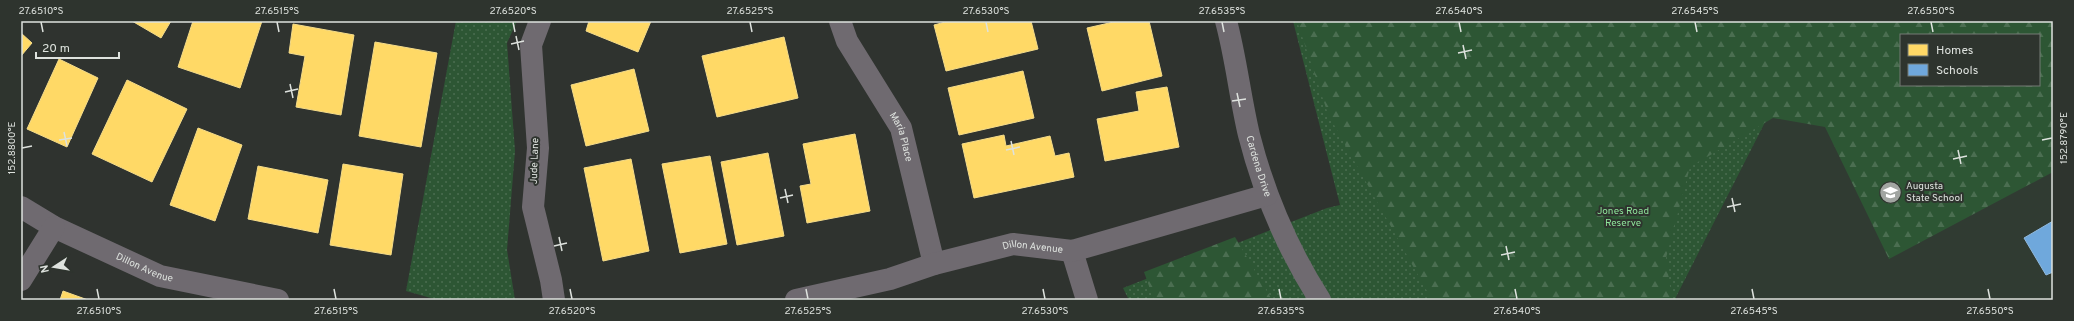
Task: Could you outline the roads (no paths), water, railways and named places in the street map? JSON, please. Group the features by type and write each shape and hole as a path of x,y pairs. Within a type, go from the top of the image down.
{"street":[{"name":"Jude Lane","path":"540,21 531,45 538,148 533,207 551,280 554,300"},
{"name":"Maria Place","path":"840,21 847,41 902,128 934,264"},
{"name":"Cardena Drive","path":"1226,21 1249,135 1267,195 1282,234 1300,269 1320,300"},
{"name":"Dillon Avenue","path":"796,300 890,279 934,264 1013,244 1072,251 1267,195"},
{"name":"Dillon Avenue","path":"21,207 54,227 160,276 278,300"},
{"path":"21,280 54,227"},
{"path":"1072,251 1087,300"}],"place":[{"name":"Augusta State School","path":"1891,192"}],"park label":[{"name":"Jones Road Reserve","path":"1623,216"}]}
